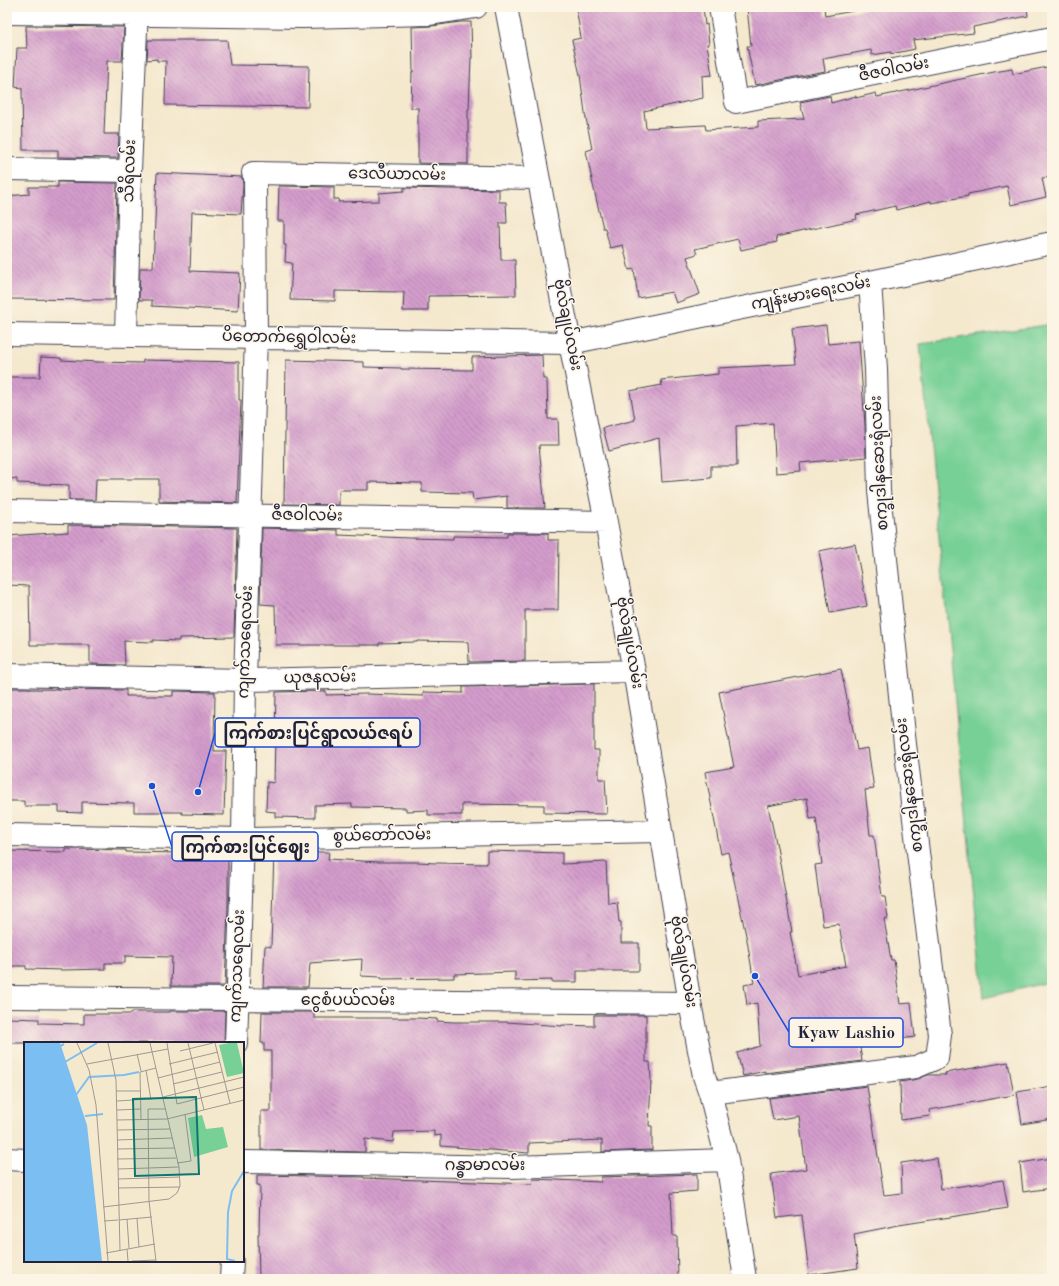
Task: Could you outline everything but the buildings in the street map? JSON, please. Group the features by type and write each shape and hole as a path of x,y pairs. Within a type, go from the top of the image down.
{"street":[{"path":"7,13 137,11 430,14 476,7"},
{"name":"ဗိုလ်ချုပ်လမ်း","path":"506,7 634,671 690,1003 704,1076 710,1093 727,1160 745,1279"},
{"name":"ဇီဇဝါလမ်း","path":"720,7 736,102 1052,38"},
{"name":"သီရိလမ်း","path":"126,336 130,170 137,11"},
{"path":"7,169 130,170"},
{"name":"ဒေလီယာလမ်း","path":"256,337 254,173 538,178"},
{"name":"ကျန်းမားရေးလမ်း","path":"570,342 870,282 1052,243"},
{"name":"စက္ခုဒါနဆေးရုံလမ်း","path":"710,1093 916,1067 937,1058 940,1035 905,744 879,491 876,369 870,282"},
{"name":"ပိတောက်ရွှေဝါလမ်း","path":"7,334 570,342"},
{"name":"ကျက်သရေလမ်း","path":"236,1042 245,680 256,337"},
{"name":"ဇီဇဝါလမ်း","path":"7,511 606,522"},
{"name":"ယုဇနလမ်း","path":"7,675 245,680 634,671"},
{"name":"စွယ်တော်လမ်း","path":"7,835 242,839 661,831"},
{"name":"ငွေစံပယ်လမ်း","path":"7,997 690,1003"},
{"path":"7,1160 24,1160"},
{"name":"ဂန္ဓာမာလမ်း","path":"244,1162 512,1167 727,1160"},
{"path":"231,1279 232,1262"}],"green space":[{"path":"1052,324 1052,981 984,998 920,344"}],"place":[{"name":"ကြက်စားပြင်ဈေး","path":"152,786"},
{"name":"ကြက်စားပြင်ရွာလယ်ဇရပ်","path":"198,792"},
{"name":"Kyaw Lashio","path":"755,976"}]}
